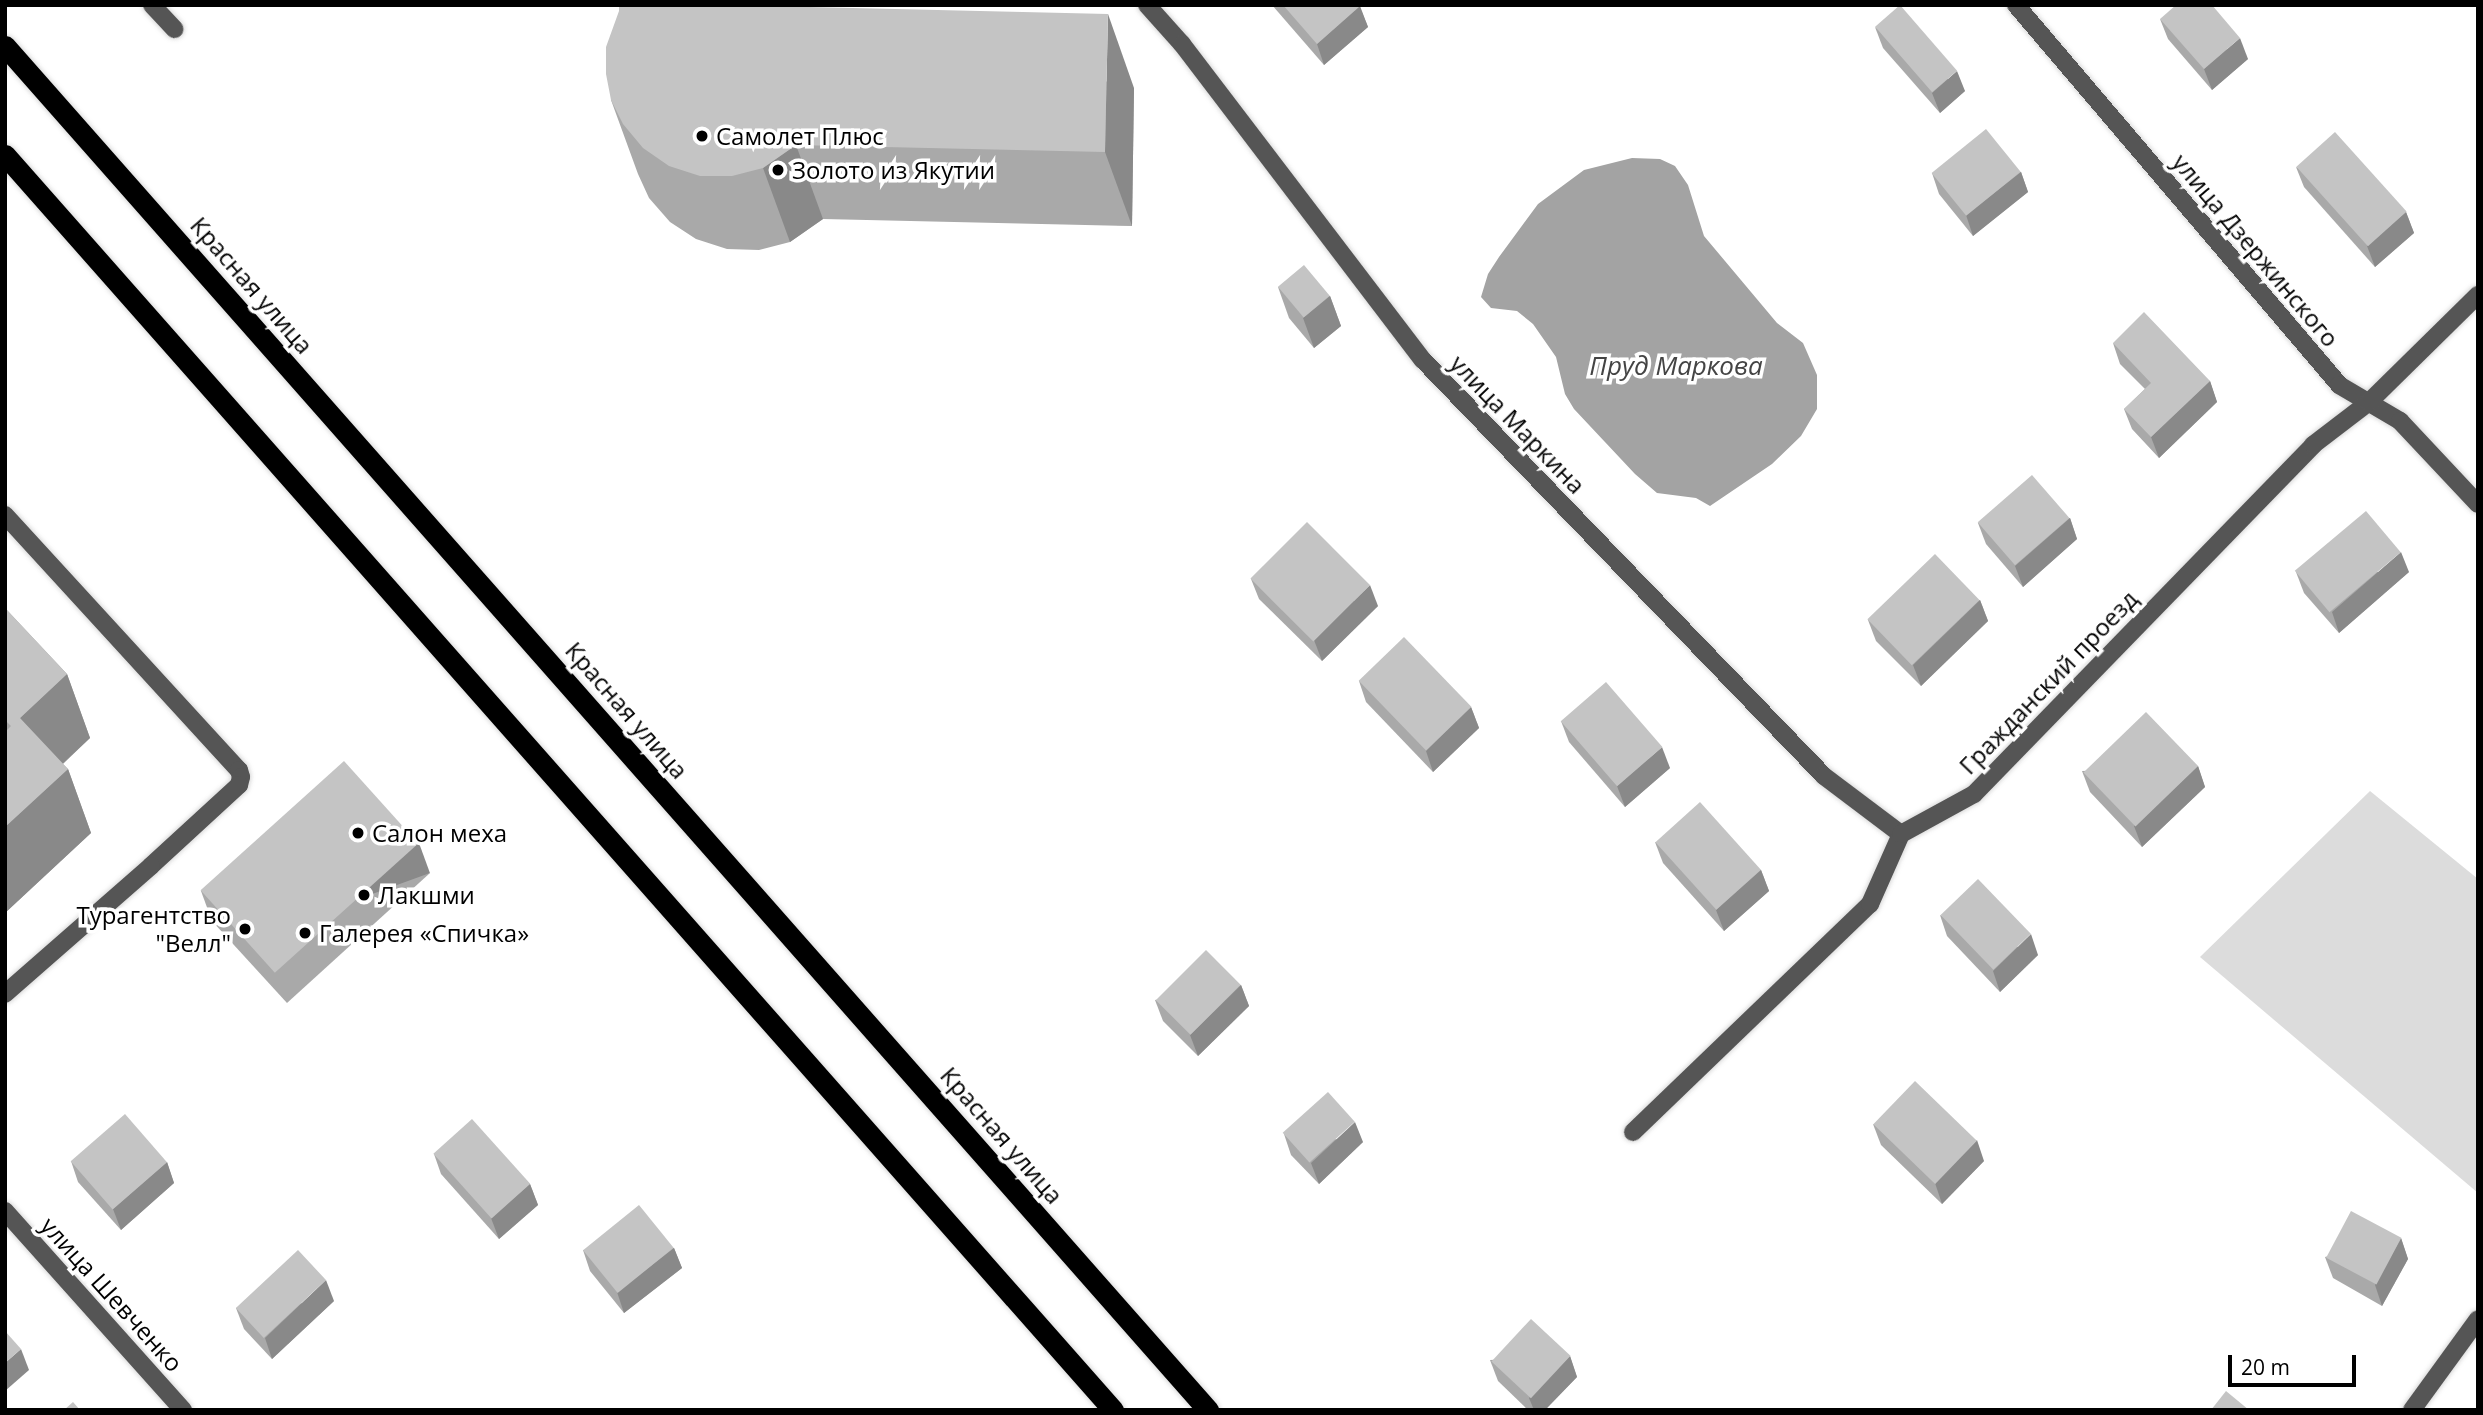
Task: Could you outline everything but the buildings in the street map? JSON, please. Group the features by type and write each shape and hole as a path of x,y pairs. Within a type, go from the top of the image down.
{"highway":[{"name":"Красная улица","path":"5,46 1208,1410"},
{"path":"5,155 1113,1410"}],"street":[{"path":"152,5 174,29"},
{"name":"улица Маркина","path":"1147,5 1182,44 1423,360 1824,776 1901,834"},
{"name":"улица Дзержинского","path":"2016,5 2339,385 2400,421 2478,504"},
{"name":"Гражданский проезд","path":"1901,834 1974,794 2313,445 2369,402 2478,295"},
{"path":"5,515 239,769 241,777 239,785 5,994"},
{"path":"1633,1132 1870,904 1901,834"},
{"name":"улица Шевченко","path":"5,1211 183,1410"},
{"path":"2412,1410 2478,1319"}],"shaded area":[{"path":"2370,791 2478,879 2478,1193 2200,957"}],"water":[{"name":"Пруд Маркова","path":"1632,158 1660,159 1675,166 1688,185 1704,236 1777,323 1803,343 1817,375 1817,409 1801,436 1772,464 1710,506 1696,498 1657,493 1635,474 1574,409 1565,394 1556,357 1533,324 1517,311 1491,308 1481,297 1488,274 1538,204 1584,170"}],"place":[{"name":"Самолет Плюс","path":"702,136"},
{"name":"Золото из Якутии","path":"778,170"},
{"name":"Салон меха","path":"358,833"},
{"name":"Лакшми","path":"364,895"},
{"name":"Турагентство \"Велл\"","path":"245,929"},
{"name":"Галерея «Спичка»","path":"305,933"}]}
